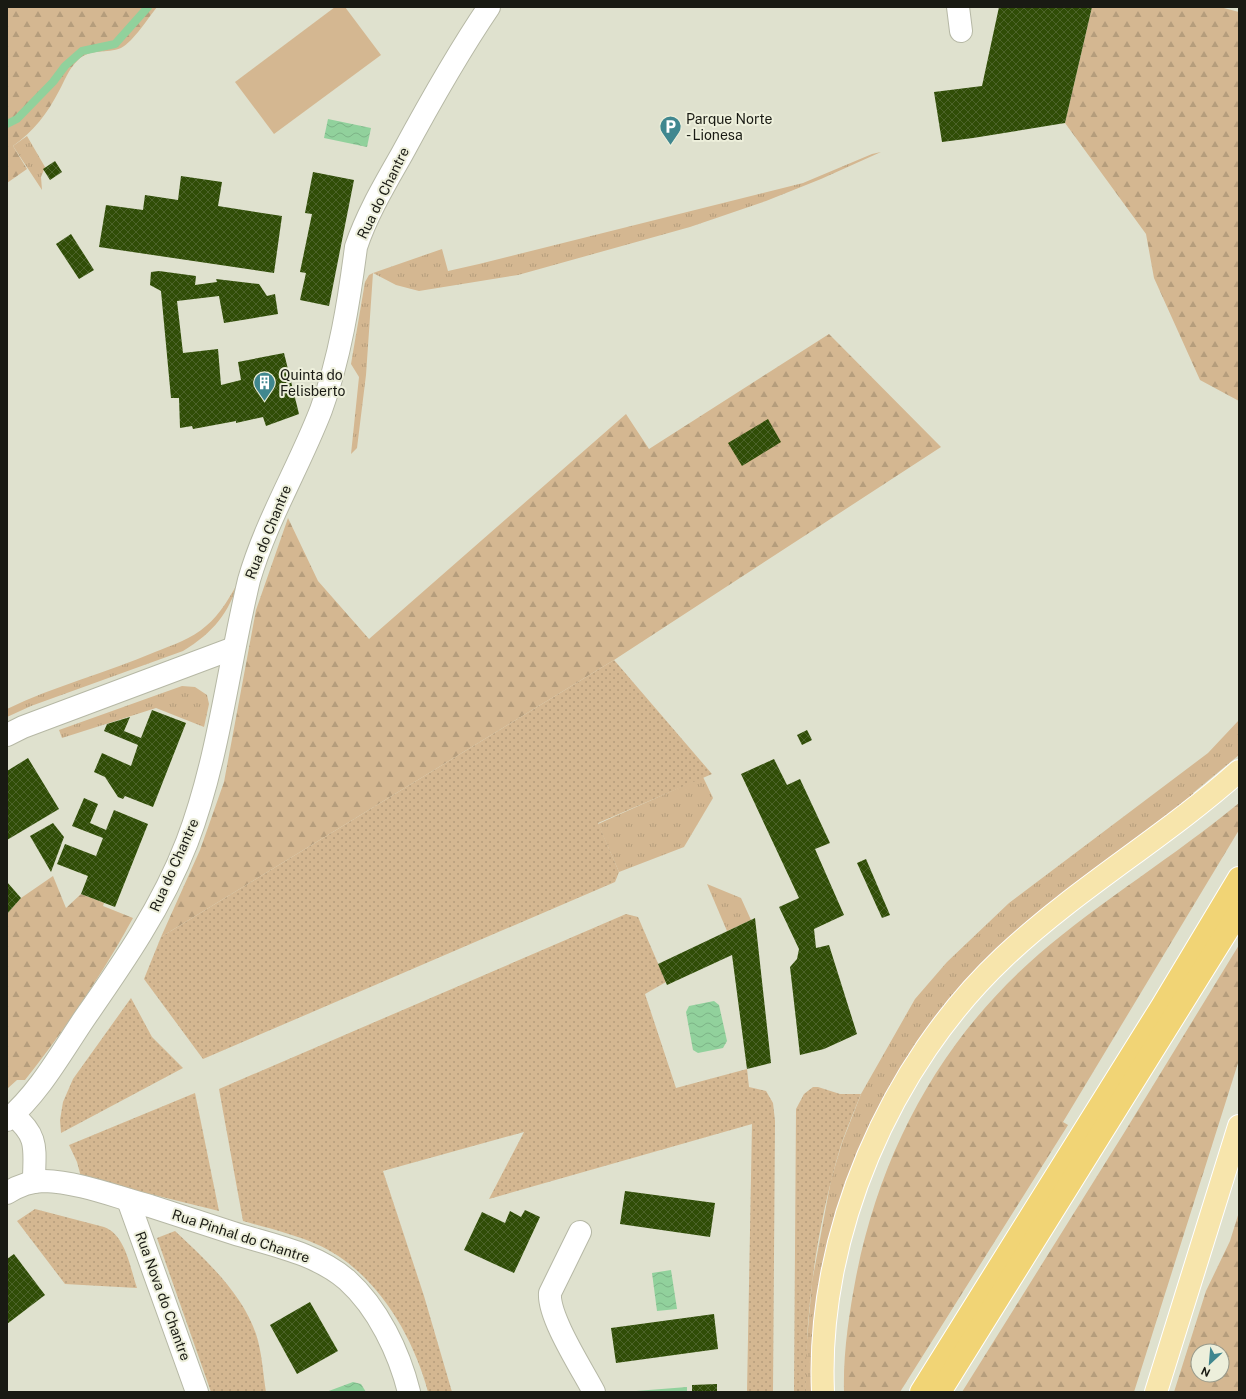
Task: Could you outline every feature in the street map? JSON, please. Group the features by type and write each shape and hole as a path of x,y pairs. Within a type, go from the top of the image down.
{"highway":[{"path":"921,1392 1154,1020 1239,878"},
{"path":"940,1392 1239,912"}],"main road":[{"path":"824,1392 823,1356 830,1289 846,1217 875,1138 896,1095 923,1051 961,1002 1004,957 1059,910 1171,828 1239,771"},
{"path":"1156,1392 1239,1126"}],"street":[{"name":"Rua do Chantre","path":"34,1182 34,1145 31,1136 25,1125 10,1118 33,1092 118,970 149,921 178,864 195,820 208,774 248,580 256,557 311,433 327,390 338,347 356,247 360,235 428,105 449,68 489,7"},
{"path":"958,7 961,31"},
{"path":"7,735 23,727 234,648"},
{"name":"Rua Pinhal do Chantre","path":"7,1192 34,1182 57,1183 128,1200 294,1251 329,1267 347,1280 374,1312 397,1355 405,1375 409,1392"},
{"name":"Rua Nova do Chantre","path":"128,1200 197,1392"},
{"path":"580,1232 550,1293 550,1299 555,1317 594,1392"}],"green space":[{"path":"7,7 157,7 136,35 126,45 116,50 88,54 78,60 69,71 45,115 34,128 13,146 27,169 7,183"},
{"path":"335,7 345,7 381,55 274,134 235,82"},
{"path":"1092,7 1220,7 1239,12 1239,401 1200,380 1154,278 1146,234 1065,123"},
{"path":"27,136 45,167 41,177 42,190 13,146"},
{"path":"881,152 821,179 766,201 690,227 518,275 419,291 396,285 373,273 442,249 448,271 479,264 803,183 872,154"},
{"path":"373,273 366,375 357,448 351,454 359,377 351,364 365,282 369,275"},
{"path":"829,334 941,447 614,660 161,937 200,850 224,782 256,610 288,518 318,581 369,639 626,414 649,449"},
{"path":"240,579 225,612 219,621 203,637 183,651 31,706 7,717 7,709 25,701 62,686 136,660 195,635 216,616"},
{"path":"614,660 712,774 598,823 619,872 615,882 203,1059 144,979 161,937"},
{"path":"182,686 195,687 207,695 209,704 204,727 156,708 62,738 59,730"},
{"path":"1239,720 1239,755 1193,793 1195,796 935,1019 903,1065 878,1109 857,1159 813,1392 806,1392 806,1352 812,1282 831,1180 842,1143 861,1094 915,999 947,962 1009,903 1208,753"},
{"path":"703,777 713,798 684,847 619,872 598,824"},
{"path":"1239,803 1239,830 1063,1122 1068,1125 900,1392 844,1392 844,1363 849,1320 856,1277 867,1230 881,1185 899,1141 920,1100 945,1060 973,1022 1004,987 1039,954 1088,915 1190,841"},
{"path":"53,876 66,908 81,894 104,903 103,906 133,918 96,981 55,1041 25,1080 17,1080 7,1089 7,914 21,898"},
{"path":"707,884 741,898 751,920 727,931"},
{"path":"626,914 638,917 666,982 645,994 676,1088 747,1069 749,1087 766,1091 773,1103 775,1121 773,1392 747,1392 752,1124 489,1199 524,1132 383,1171 424,1296 452,1392 428,1392 412,1348 401,1326 388,1305 373,1286 355,1269 337,1255 307,1240 243,1221 219,1089"},
{"path":"1239,945 1239,1060 1134,1392 962,1392 1124,1133"},
{"path":"131,998 152,1037 183,1068 61,1133 60,1120 63,1102 73,1079"},
{"path":"813,1087 818,1087 840,1094 861,1094 841,1145 825,1206 819,1236 810,1298 806,1361 806,1392 794,1392 796,1109 804,1094"},
{"path":"195,1093 219,1211 81,1177 77,1162 69,1145"},
{"path":"35,1209 104,1227 111,1231 117,1237 126,1253 137,1288 65,1284 17,1221"},
{"path":"1239,1212 1239,1392 1174,1392 1206,1291 1230,1241"},
{"path":"175,1231 222,1278 242,1305 250,1319 258,1341 266,1392 211,1392 157,1238"}],"water":[{"path":"328,119 371,128 367,147 324,138"},
{"path":"714,1001 719,1005 727,1041 723,1048 698,1053 693,1050 686,1012 689,1006"},
{"path":"671,1270 677,1309 657,1311 652,1273"},
{"path":"353,1382 361,1384 366,1392 326,1392"},
{"path":"687,1387 687,1392 636,1392 636,1391"}],"building":[{"path":"999,7 1092,7 1065,123 942,142 934,92 982,86"},
{"path":"55,161 62,172 50,180 43,169"},
{"path":"313,172 354,180 329,306 300,300 306,273 300,272 312,214 305,213"},
{"path":"181,176 222,182 218,206 282,216 274,273 99,247 106,205 143,210 145,195 178,200"},
{"path":"71,234 94,270 79,279 56,244"},
{"path":"159,271 196,276 195,285 217,282 216,279 259,284 267,296 275,294 278,314 224,323 219,296 177,301 183,353 218,349 221,385 241,380 238,362 284,353 299,414 266,426 263,417 236,423 236,421 193,429 192,426 180,428 179,398 171,398 161,291 150,285 151,272"},
{"path":"768,419 781,442 742,466 728,443"},
{"path":"152,710 186,723 153,807 125,796 123,799 118,797 105,777 94,772 102,753 131,766 138,745 104,731 107,724 130,717 124,731 141,738"},
{"path":"807,730 812,740 802,745 797,735"},
{"path":"28,758 59,809 7,840 7,771"},
{"path":"774,759 787,785 800,779 830,843 815,849 844,915 814,929 816,948 829,945 857,1034 824,1049 800,1055 790,967 797,959 799,949 779,907 799,898 741,774"},
{"path":"84,798 98,804 90,823 106,830 114,810 148,824 115,907 81,894 88,876 57,864 65,844 96,856 103,838 72,826"},
{"path":"53,823 64,837 51,872 30,836"},
{"path":"866,859 890,915 882,918 857,863"},
{"path":"7,882 21,898 7,914"},
{"path":"755,918 771,1063 747,1069 732,955 667,985 658,964"},
{"path":"625,1191 715,1203 710,1237 620,1224"},
{"path":"525,1210 540,1217 514,1273 464,1250 482,1212 505,1223 510,1211 521,1217"},
{"path":"14,1254 45,1295 7,1324 7,1259"},
{"path":"310,1302 338,1351 297,1374 270,1325"},
{"path":"714,1314 718,1349 616,1363 611,1328"},
{"path":"717,1384 717,1392 692,1392 692,1385"}],"waterway":[{"path":"7,124 17,119 53,82 65,66 82,51 115,44 148,7"}],"place":[{"name":"Parque Norte - Lionesa","path":"670,146"},
{"name":"Quinta do Felisberto","path":"264,402"}]}
